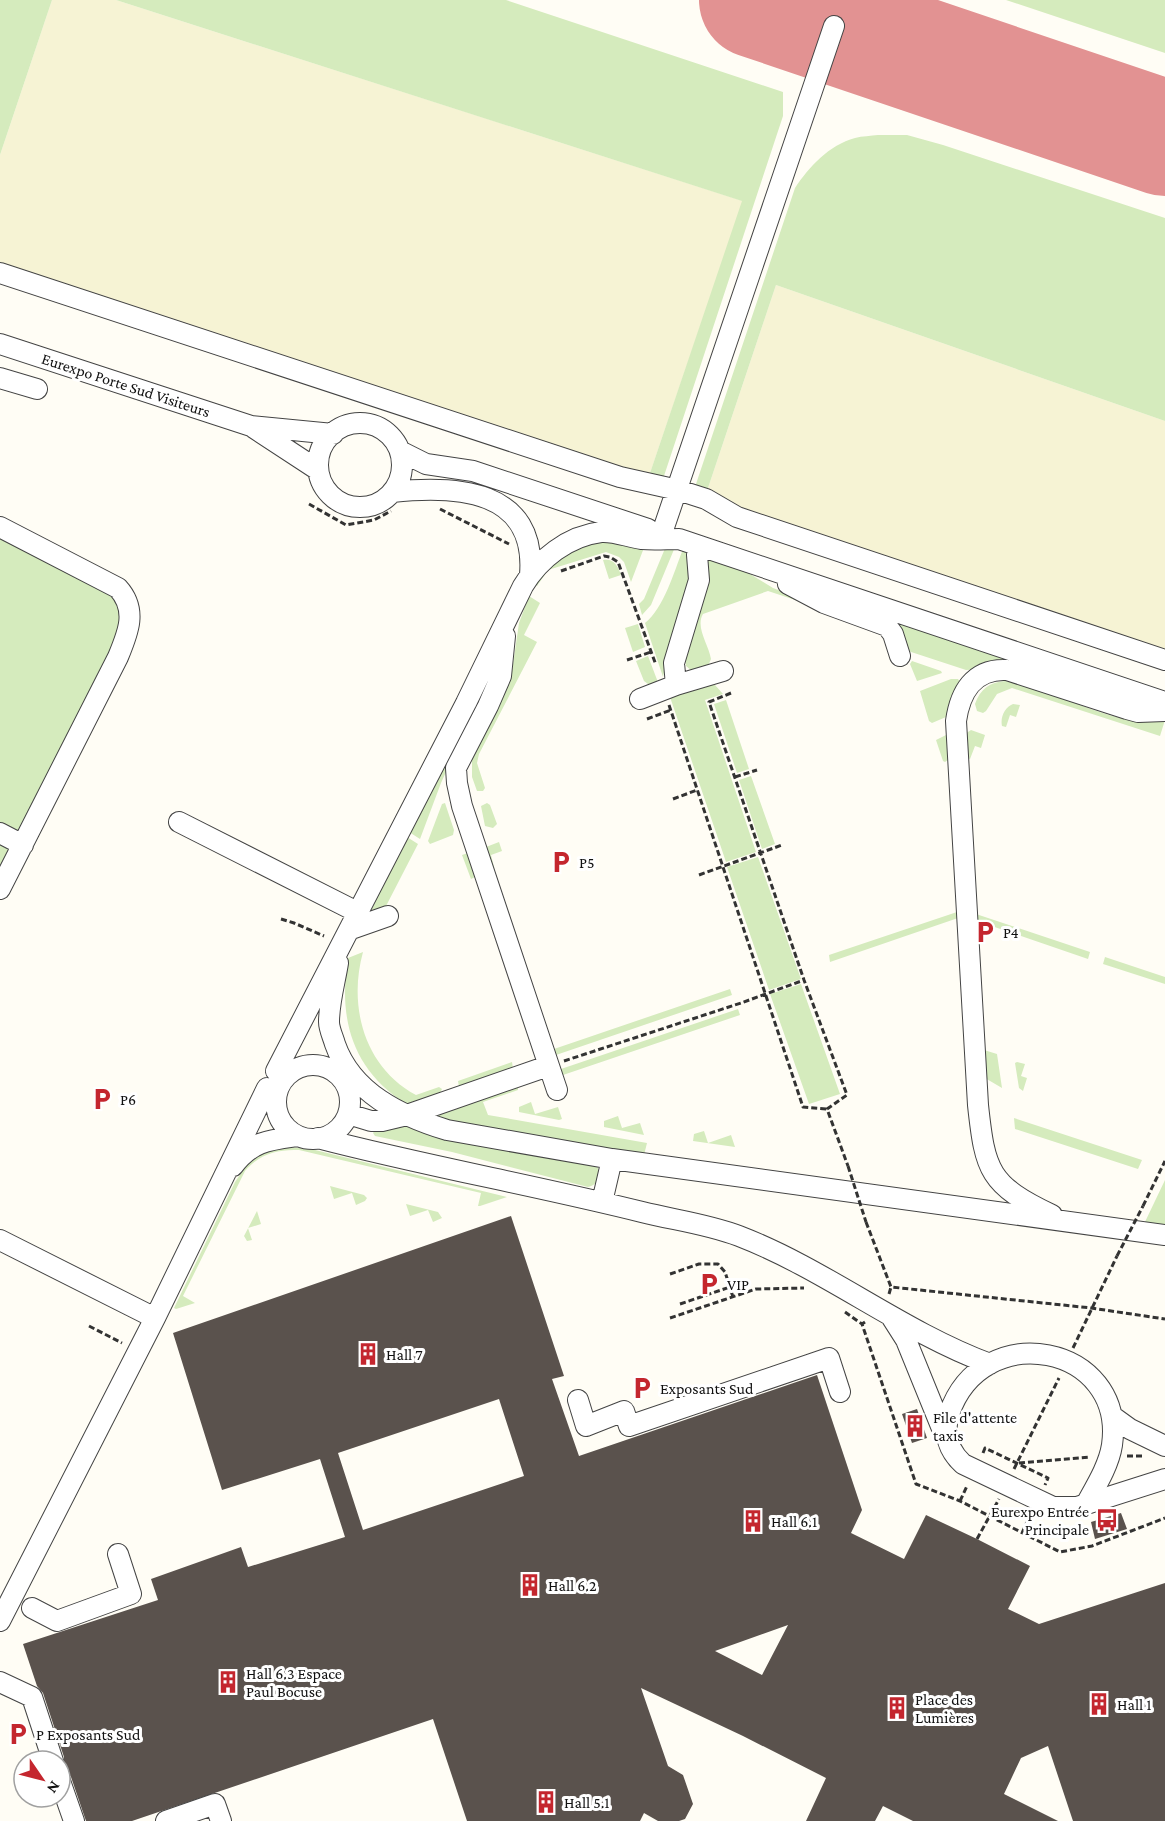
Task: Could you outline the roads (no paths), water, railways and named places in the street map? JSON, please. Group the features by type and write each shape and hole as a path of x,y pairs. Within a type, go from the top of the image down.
{"street":[{"path":"670,536 678,490 834,26"},
{"path":"0,273 608,473 678,490 706,500 737,517 1165,660"},
{"name":"Eurexpo Porte Sud Visiteurs","path":"0,344 251,426 333,434 344,426 357,423 370,424 388,434 400,451"},
{"path":"0,378 37,389"},
{"name":"Eurexpo Porte Sud Visiteurs","path":"251,426 318,470 322,483 340,502 354,507 395,499"},
{"path":"318,470 319,456 324,444 333,434"},
{"path":"400,451 402,465 395,499 433,489 467,494 493,501 506,508 522,524 527,535 531,555 530,575"},
{"path":"400,451 426,464 473,471 1165,702"},
{"path":"0,527 118,588 130,607 127,636 118,657 0,889"},
{"path":"0,1621 156,1318 220,1181 276,1082 350,929 530,575 562,546 588,535 602,532 644,539 670,536"},
{"path":"670,686 674,663 699,580 697,555 699,546"},
{"path":"747,561 812,597 887,626 893,634 900,656"},
{"path":"506,624 501,676 456,768 457,783 462,806 557,1090"},
{"path":"1070,1223 1011,1193 991,1172 982,1146 956,722 958,706 968,685 987,672 1000,670 1138,712 1165,711"},
{"path":"640,699 670,686 723,671"},
{"path":"179,822 350,929"},
{"path":"0,833 23,844"},
{"path":"350,929 388,916"},
{"path":"350,929 328,1024 338,1053 366,1090 379,1101 407,1115 447,1130 612,1160 1165,1235"},
{"path":"276,1082 303,1066 315,1065 336,1072 349,1091 350,1103 343,1124 327,1135"},
{"path":"348,1114 371,1121 382,1121 407,1115 548,1066"},
{"path":"276,1082 278,1112 289,1130 298,1136"},
{"path":"209,1207 234,1165 244,1153 264,1141 327,1135 372,1152 514,1181 737,1235 825,1278 892,1318 947,1346 990,1364"},
{"path":"602,1202 612,1160"},
{"path":"0,1240 156,1318"},
{"path":"892,1318 906,1340 954,1456 963,1464 1053,1508 1086,1504 1165,1479"},
{"path":"946,1437 948,1419 960,1392 968,1382 990,1364 1001,1358 1042,1353 1067,1361 1078,1367 1100,1389 1112,1416 1112,1445 1109,1456 1086,1504"},
{"path":"578,1400 586,1426 624,1412 630,1426 829,1358 840,1392"},
{"path":"1112,1416 1130,1429 1165,1446"},
{"path":"32,1608 57,1621 131,1594 118,1554"},
{"path":"0,1682 32,1697 49,1749"},
{"path":"166,1821 215,1804 221,1821"}],"place":[{"name":"P5","path":"561,862"},
{"name":"P4","path":"985,932"},
{"name":"P6","path":"102,1099"},
{"name":"VIP","path":"709,1284"},
{"name":"Hall 7","path":"368,1354"},
{"name":"Exposants Sud","path":"642,1388"},
{"name":"File d'attente taxis","path":"915,1426"},
{"name":"Eurexpo Entrée Principale","path":"1107,1520"},
{"name":"Hall 6.1","path":"753,1521"},
{"name":"Hall 6.2","path":"530,1585"},
{"name":"Hall 6.3 Espace Paul Bocuse","path":"228,1682"},
{"name":"Hall 1","path":"1099,1704"},
{"name":"Place des Lumières","path":"897,1708"},
{"name":"P Exposants Sud","path":"18,1734"},
{"name":"Hall 5.1","path":"546,1802"}]}
